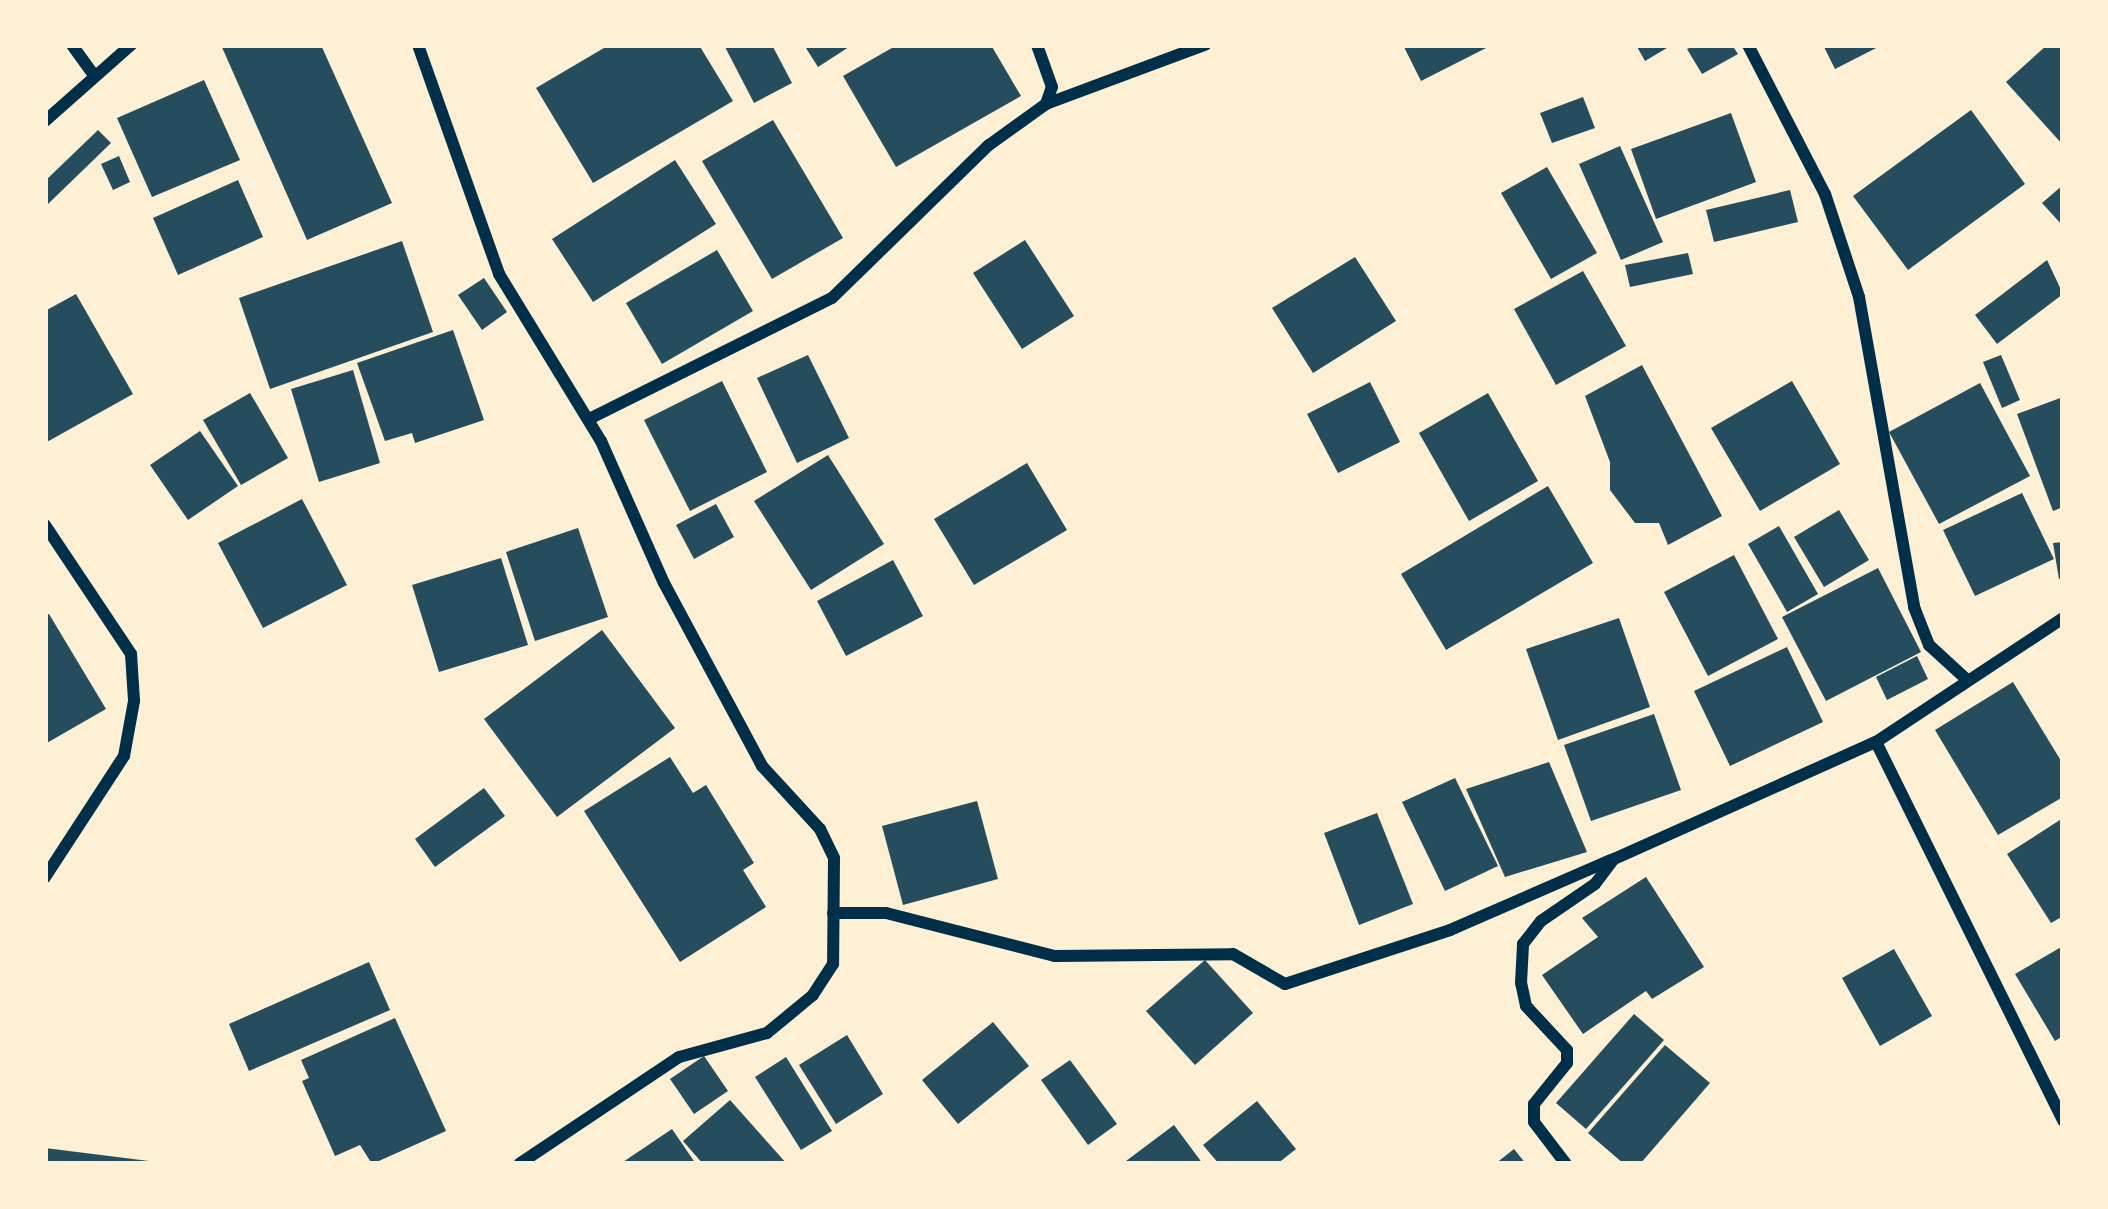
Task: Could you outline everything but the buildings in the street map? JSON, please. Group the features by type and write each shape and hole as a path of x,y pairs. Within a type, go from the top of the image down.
{"street":[{"path":"72,45 94,75"},
{"path":"45,121 131,45"},
{"path":"418,45 499,274 589,419 762,766 830,841 833,964 813,995 766,1033 679,1058 519,1164"},
{"path":"1037,45 1052,87 1046,104"},
{"path":"589,419 832,298 989,145 1046,104 1205,45"},
{"path":"1748,45 1825,194 1859,297 1915,607 1929,645 1965,678"},
{"path":"45,525 131,654 134,701 124,756 45,877"},
{"path":"833,913 886,913 1055,956 1233,954 1285,984 1450,931 1876,742 1965,678 2063,619"},
{"path":"1876,742 2063,1121"},
{"path":"1566,1164 1534,1122 1534,1104 1567,1063 1568,1049 1526,1006 1523,944 1614,859"}]}
